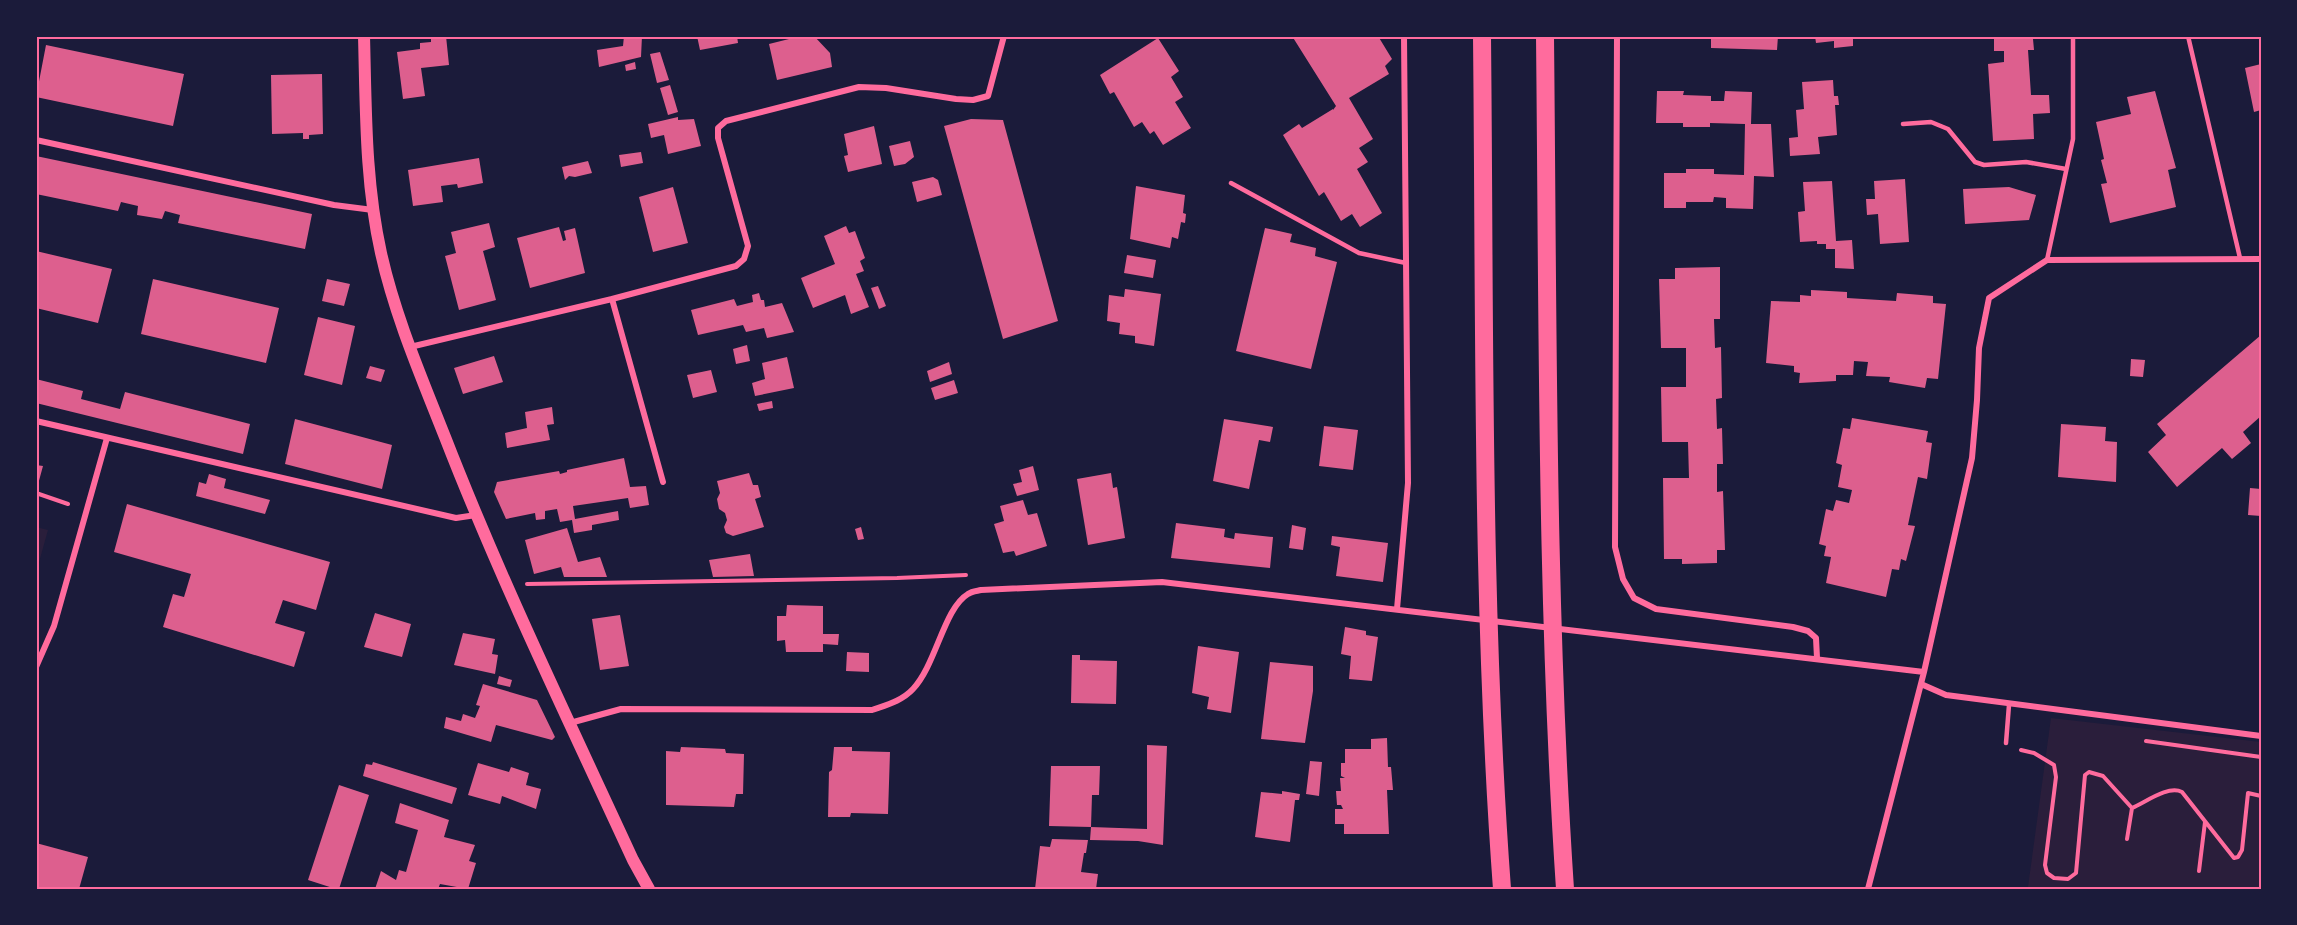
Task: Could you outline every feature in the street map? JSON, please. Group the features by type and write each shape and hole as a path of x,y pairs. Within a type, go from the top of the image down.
{"highway":[{"path":"1482,36 1491,694 1502,889"},
{"path":"1545,36 1554,695 1565,889"}],"main road":[{"path":"364,36 369,180 388,283 410,347 509,593 633,860 649,889"}],"street":[{"path":"410,347 612,299 736,266 744,259 748,246 718,138 718,128 726,121 860,87 886,88 956,99 973,100 988,96 1004,36"},
{"path":"1397,609 1408,483 1404,36"},
{"path":"1617,36 1615,547 1623,579 1634,598 1656,609 1793,627 1808,631 1816,638 1817,658"},
{"path":"36,140 334,205 373,210"},
{"path":"1868,889 1924,672 1972,458 1979,348 1989,298 2047,260 2261,259"},
{"path":"612,299 663,482"},
{"path":"36,421 456,518 476,515"},
{"path":"36,667 54,626 107,438"},
{"path":"570,723 621,709 872,710 895,702 912,691 926,674 956,605 969,593 981,590 1162,582 1924,672"},
{"path":"1921,684 1946,695 2009,705 2261,736"}],"lane":[{"path":"2047,260 2073,139 2073,36"},
{"path":"2188,36 2240,258"},
{"path":"1903,124 1931,122 1948,129 1975,162 1984,165 2026,162 2066,169"},
{"path":"1231,183 1359,253 1406,263"},
{"path":"2006,743 2009,705"}],"path":[{"path":"36,493 68,504"},
{"path":"509,593 530,582 897,578 977,574"},
{"path":"2015,748 2034,753 2054,765 2056,777 2045,865 2047,873 2054,878 2068,879 2076,873 2085,775 2089,772 2103,776 2132,808"},
{"path":"2132,808 2169,789 2182,792 2234,858 2238,857 2242,850 2248,793 2261,796"},
{"path":"2127,839 2132,808"},
{"path":"2199,871 2205,822"}],"shaded area":[{"path":"36,527 48,530 36,573"},
{"path":"2051,718 2261,742 2261,889 2050,889 2028,887"}],"building":[{"path":"431,36 446,36 449,65 421,68 425,96 403,99 397,52 420,49 420,43 431,42"},
{"path":"624,36 642,36 641,57 599,67 597,50 623,46"},
{"path":"697,36 737,36 738,43 700,50"},
{"path":"801,36 814,36 830,53 832,67 777,80 769,44"},
{"path":"1292,36 1378,36 1392,59 1385,66 1389,74 1349,98 1373,139 1359,148 1368,162 1357,169 1382,213 1360,227 1352,214 1341,221 1324,192 1319,196 1283,135 1299,124 1302,128 1336,106"},
{"path":"1711,36 1778,36 1777,50 1711,48"},
{"path":"1815,36 1872,36 1872,38 1853,39 1853,46 1834,48 1834,41 1816,43"},
{"path":"2003,36 2028,36 2033,39 2034,50 2028,50 2031,95 2049,95 2050,113 2033,114 2034,139 1993,141 1988,64 2004,62 2004,51 1994,51 1994,39 2003,39"},
{"path":"1158,38 1179,71 1171,77 1183,97 1175,102 1191,128 1163,145 1154,131 1150,134 1142,122 1134,127 1114,92 1110,94 1100,75"},
{"path":"46,45 184,74 173,126 36,97"},
{"path":"660,52 669,80 657,83 650,54"},
{"path":"635,62 636,69 626,71 625,65"},
{"path":"2261,64 2261,110 2254,112 2245,68"},
{"path":"322,74 323,134 309,135 309,139 303,139 303,133 272,134 271,75"},
{"path":"1833,80 1834,96 1838,96 1839,105 1835,105 1837,135 1818,137 1820,154 1790,156 1789,138 1798,137 1796,110 1804,109 1802,82"},
{"path":"670,85 678,112 668,115 660,88"},
{"path":"1657,91 1684,91 1683,95 1711,96 1711,101 1724,101 1725,91 1752,92 1751,124 1771,124 1774,177 1754,176 1753,209 1726,208 1726,198 1714,197 1713,202 1686,202 1686,208 1664,208 1664,173 1686,173 1686,169 1714,169 1714,174 1744,175 1745,124 1710,123 1710,127 1683,127 1683,123 1656,123"},
{"path":"2155,91 2176,168 2168,170 2176,207 2110,223 2101,184 2107,183 2101,160 2104,159 2096,122 2131,114 2127,97"},
{"path":"678,117 678,120 694,119 701,146 668,154 664,135 651,138 648,124"},
{"path":"971,119 1003,120 1058,321 1003,339 944,126"},
{"path":"874,126 882,164 848,172 844,156 848,155 844,134"},
{"path":"910,141 914,157 905,164 894,166 889,146"},
{"path":"641,152 643,163 621,167 619,155"},
{"path":"36,156 312,214 305,249 178,223 180,215 165,211 162,219 137,215 138,206 121,202 118,211 36,194"},
{"path":"479,158 483,183 458,188 457,184 441,186 443,202 413,206 408,170"},
{"path":"588,161 592,173 569,176 565,180 562,167"},
{"path":"933,177 938,180 942,195 917,202 912,182"},
{"path":"1905,179 1909,242 1880,244 1878,214 1867,215 1866,199 1875,199 1874,181"},
{"path":"1832,181 1836,241 1852,240 1854,269 1835,268 1835,249 1826,249 1826,244 1817,244 1817,241 1800,242 1798,212 1805,211 1803,182"},
{"path":"1136,186 1185,195 1183,213 1186,214 1185,223 1181,222 1178,239 1172,237 1170,248 1130,239"},
{"path":"673,187 688,243 653,252 639,197"},
{"path":"2009,187 2036,195 2029,220 1965,224 1963,189"},
{"path":"489,223 495,247 483,251 496,300 459,310 445,256 456,253 451,232"},
{"path":"846,226 849,233 855,231 865,258 860,261 864,271 856,274 869,307 851,314 845,295 813,308 801,278 835,264 824,236"},
{"path":"559,227 563,241 566,240 564,231 575,228 585,273 530,288 517,238"},
{"path":"1265,228 1292,234 1290,242 1316,248 1315,256 1337,262 1311,369 1236,351"},
{"path":"36,251 112,269 98,323 36,308"},
{"path":"1127,255 1156,260 1153,278 1124,273"},
{"path":"1720,267 1720,319 1714,319 1715,348 1721,347 1722,398 1716,399 1717,429 1722,428 1723,464 1717,464 1717,492 1723,491 1725,550 1717,550 1717,563 1682,564 1682,559 1664,559 1663,478 1689,478 1688,442 1662,442 1661,387 1686,387 1686,348 1661,348 1659,279 1675,279 1675,268"},
{"path":"153,279 279,308 266,363 141,334"},
{"path":"327,279 350,284 344,306 322,301"},
{"path":"878,286 886,306 879,309 871,288"},
{"path":"1125,289 1161,294 1154,346 1135,343 1135,336 1119,334 1120,323 1107,321 1109,295 1124,297"},
{"path":"1811,290 1847,292 1847,298 1896,301 1897,293 1933,296 1933,303 1946,304 1938,379 1927,378 1925,388 1889,382 1890,377 1866,376 1868,362 1854,361 1853,375 1836,375 1836,381 1799,383 1800,373 1794,372 1794,366 1766,363 1771,301 1800,302 1800,295 1811,296"},
{"path":"759,293 761,300 764,300 765,307 782,303 794,332 767,338 764,328 746,332 743,325 698,335 691,310 734,299 737,306 753,302 752,295"},
{"path":"318,317 355,326 342,385 304,375"},
{"path":"2261,335 2261,416 2243,432 2251,443 2232,459 2222,448 2177,487 2148,452 2166,435 2157,424"},
{"path":"747,345 750,361 736,364 733,349"},
{"path":"494,356 503,382 463,394 454,368"},
{"path":"787,357 794,388 755,396 752,383 765,379 762,363"},
{"path":"2131,359 2145,360 2143,377 2130,376"},
{"path":"949,362 952,374 930,382 927,371"},
{"path":"370,366 385,370 381,382 366,378"},
{"path":"711,370 717,392 693,398 687,375"},
{"path":"36,379 83,391 81,399 120,409 125,392 250,424 243,454 36,403"},
{"path":"954,380 958,393 935,400 931,388"},
{"path":"772,401 773,408 759,411 757,404"},
{"path":"552,407 554,424 547,425 550,440 507,448 505,433 527,428 525,412"},
{"path":"1852,418 1928,431 1926,442 1932,443 1927,479 1918,477 1908,525 1915,526 1906,561 1901,559 1899,570 1892,569 1886,597 1826,583 1831,557 1824,556 1826,546 1819,544 1826,509 1833,511 1836,500 1849,503 1852,490 1838,487 1842,465 1836,463 1843,428 1850,429"},
{"path":"295,419 392,445 382,489 285,464"},
{"path":"1224,419 1273,427 1270,442 1259,440 1249,489 1213,481"},
{"path":"2061,424 2106,427 2105,441 2117,442 2116,482 2058,477"},
{"path":"1324,426 1358,430 1353,470 1319,466"},
{"path":"624,458 630,487 646,486 649,505 630,508 628,498 573,506 575,519 618,511 619,520 592,525 592,530 574,533 572,520 560,522 557,509 545,511 545,519 536,520 535,513 506,519 494,492 497,482 559,471 560,474 567,470"},
{"path":"36,465 43,466 37,488 36,488"},
{"path":"1033,466 1039,490 1017,496 1013,484 1022,482 1019,470"},
{"path":"749,473 753,485 758,485 761,497 755,499 764,527 733,536 726,533 724,527 727,520 725,513 719,509 717,499 720,493 717,481"},
{"path":"1111,473 1113,488 1117,487 1125,538 1088,545 1077,479"},
{"path":"209,474 226,479 224,488 270,500 265,514 196,496 199,482 206,484"},
{"path":"2250,488 2261,489 2261,516 2248,515"},
{"path":"1023,500 1028,515 1037,513 1047,546 1016,556 1014,551 1003,553 994,524 1004,521 1000,506"},
{"path":"127,504 330,562 316,610 283,600 275,623 305,632 294,667 163,627 173,594 184,597 191,574 114,552"},
{"path":"1176,523 1225,529 1224,537 1234,539 1235,533 1273,537 1270,568 1171,558"},
{"path":"1292,525 1306,528 1303,550 1289,548"},
{"path":"861,527 864,539 858,540 855,529"},
{"path":"567,528 578,562 600,557 607,577 564,577 561,567 534,574 525,540"},
{"path":"1332,536 1388,543 1383,582 1336,576 1340,547 1331,545"},
{"path":"750,554 754,576 713,577 709,560"},
{"path":"787,605 823,606 823,634 839,634 838,645 823,644 823,652 786,652 785,640 777,641 777,616 786,616"},
{"path":"375,613 411,624 402,657 364,647"},
{"path":"620,615 629,666 600,670 592,619"},
{"path":"1345,627 1366,631 1366,635 1378,637 1372,681 1349,679 1351,656 1341,654"},
{"path":"463,633 495,639 492,654 498,655 495,674 454,665"},
{"path":"1198,646 1239,652 1231,713 1207,709 1209,697 1192,693"},
{"path":"847,652 869,653 869,672 846,671"},
{"path":"1072,655 1080,655 1080,660 1117,661 1116,704 1071,703"},
{"path":"1270,662 1313,666 1313,691 1305,743 1261,739"},
{"path":"499,676 512,680 510,687 497,684"},
{"path":"483,684 537,700 555,737 552,740 496,725 491,742 444,728 446,717 461,721 463,714 475,718 480,706 476,705"},
{"path":"1387,738 1388,767 1391,767 1393,790 1387,790 1389,834 1344,834 1344,824 1335,824 1335,809 1343,809 1341,805 1337,805 1336,791 1341,791 1340,778 1345,778 1341,776 1341,763 1345,763 1345,749 1371,749 1371,739"},
{"path":"1147,745 1167,746 1163,845 1138,841 1090,840 1091,827 1147,829"},
{"path":"681,747 725,749 726,753 744,754 743,794 736,794 734,807 666,805 666,751 680,752"},
{"path":"834,747 852,747 852,751 890,752 888,814 851,813 850,817 828,817 829,772 832,770"},
{"path":"1310,761 1322,762 1319,796 1306,794"},
{"path":"373,762 457,788 452,804 363,776 366,764 372,765"},
{"path":"478,763 509,772 511,767 529,773 526,785 541,789 536,809 502,796 500,804 468,795"},
{"path":"1051,766 1100,766 1099,795 1092,795 1091,827 1049,826"},
{"path":"339,785 369,795 339,889 336,889 308,880"},
{"path":"1282,791 1300,794 1299,800 1295,800 1290,842 1255,837 1261,792 1282,794"},
{"path":"400,803 449,820 444,837 475,845 469,861 476,863 468,889 440,884 438,889 375,889 381,871 396,880 399,870 406,872 418,830 395,823"},
{"path":"1052,839 1088,840 1081,872 1098,874 1096,889 1035,889 1040,846 1050,847"},
{"path":"36,843 88,857 79,889 36,889"}]}
